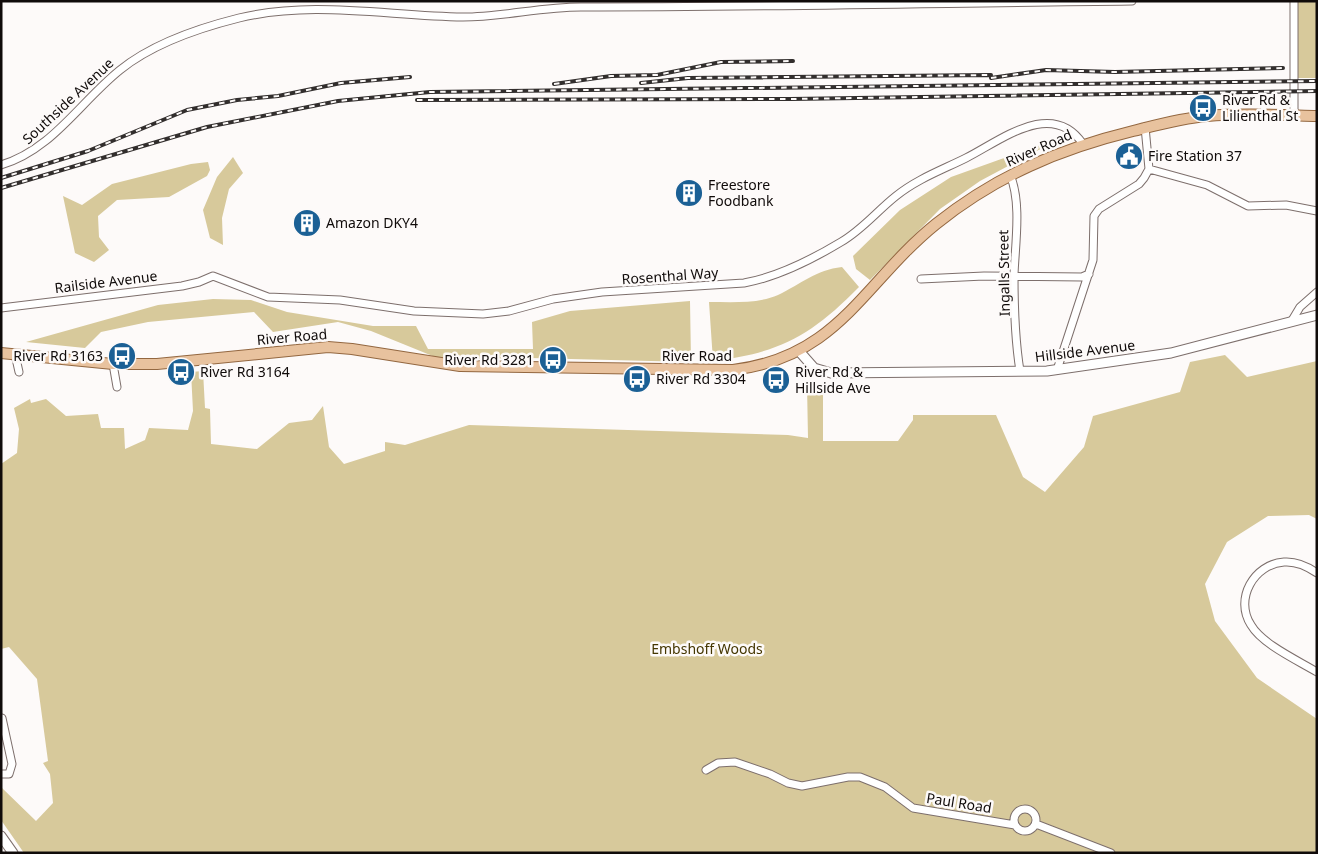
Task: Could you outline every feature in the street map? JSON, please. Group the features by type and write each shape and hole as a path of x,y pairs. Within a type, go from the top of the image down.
{"main road":[{"name":"River Road","path":"1,353 114,364 181,363 328,347 460,366 733,370 755,368 799,351 817,341 844,319 914,243 936,224 975,196 1047,157 1083,144 1145,127 1210,116 1317,116"}],"street":[{"name":"Southside Avenue","path":"1,166 37,149 111,78 134,60 207,27 268,12 329,8 462,17 580,7 1132,1"},
{"path":"1294,1 1294,115"},
{"name":"Rosenthal Way","path":"213,276 268,297 340,300 414,311 483,314 509,311 553,299 602,292 744,283 767,279 840,243 854,234 896,195 918,180 966,158 1028,125 1059,124 1070,129 1083,144"},
{"path":"1057,370 1094,251 1094,221 1096,212 1139,184 1148,169 1145,127"},
{"path":"1148,169 1207,185 1248,206 1286,205 1317,211"},
{"name":"Ingalls Street","path":"1010,176 1015,194 1014,277 1017,353 1020,371"},
{"path":"921,279 1082,276 1088,274"},
{"name":"Railside Avenue","path":"1,308 182,286 213,276"},
{"path":"1291,322 1300,307 1317,292"},
{"name":"Hillside Avenue","path":"799,351 814,368 832,373 1057,370 1171,353 1317,315"},
{"path":"15,354 19,372"},
{"path":"114,364 117,387"},
{"path":"1317,573 1294,562 1276,564 1258,573 1248,587 1245,599 1246,614 1256,632 1317,672"},
{"path":"1,774 9,774 12,764 2,718"},
{"name":"Paul Road","path":"706,770 718,764 735,762 770,774 788,783 802,786 836,778 860,777 886,787 913,808 1015,825 1018,829 1025,831 1031,830 1036,824"},
{"name":"Paul Road","path":"1015,825 1015,814 1024,808 1034,813 1036,824"},
{"name":"Paul Road","path":"1036,824 1110,853"},
{"path":"1,836 13,853"}],"green space":[{"path":"1294,1 1317,1 1317,78 1294,78"},
{"path":"1063,137 980,181 940,209 870,280 856,269 853,256 900,210 951,177"},
{"path":"233,157 243,173 229,189 222,218 223,245 210,238 203,210 217,177"},
{"path":"208,162 210,170 207,176 169,197 117,200 98,216 99,237 109,250 94,262 75,253 63,196 82,205 112,184 191,164"},
{"path":"842,267 859,287 826,318 794,339 776,347 757,353 713,361 709,302 744,302 770,298 816,274"},
{"path":"213,299 251,300 287,312 373,326 416,326 428,349 533,349 532,322 570,311 690,301 691,362 531,358 440,359 371,331 338,322 273,332 254,312 148,322 101,332 85,348 26,342 158,305"},
{"name":"Embshoff Woods","path":"1225,355 1247,377 1317,361 1317,519 1309,515 1268,516 1227,542 1205,584 1215,621 1257,678 1317,719 1317,853 24,853 1,820 1,787 36,821 53,803 50,774 43,763 48,761 37,679 9,647 1,649 1,464 17,453 19,429 14,408 30,399 31,403 46,399 66,416 98,414 101,428 124,428 125,449 145,440 149,428 188,430 193,411 191,372 203,371 205,408 210,409 211,444 257,449 289,423 312,420 323,406 329,447 344,464 385,451 385,442 405,445 469,425 788,435 808,438 807,385 823,385 823,441 898,441 913,420 913,415 996,415 1023,477 1045,492 1084,447 1093,416 1180,392 1190,362"}],"railway":[{"path":"554,84 611,76 657,75 721,62 793,61"},
{"path":"991,78 1046,70 1115,72 1283,68"},
{"path":"641,83 688,78 991,75"},
{"path":"1,178 88,151 187,110 237,100 278,96 341,83 410,77"},
{"path":"1,188 207,127 338,101 430,92 1317,81"},
{"path":"417,100 791,99 1317,91"}],"place":[{"name":"River Rd & Lilienthal St","path":"1203,108"},
{"name":"Fire Station 37","path":"1129,156"},
{"name":"Freestore Foodbank","path":"689,193"},
{"name":"Amazon DKY4","path":"307,223"},
{"name":"River Rd 3163","path":"122,356"},
{"name":"River Rd 3281","path":"553,360"},
{"name":"River Rd 3164","path":"181,372"},
{"name":"River Rd 3304","path":"637,379"},
{"name":"River Rd & Hillside Ave","path":"776,380"}]}
